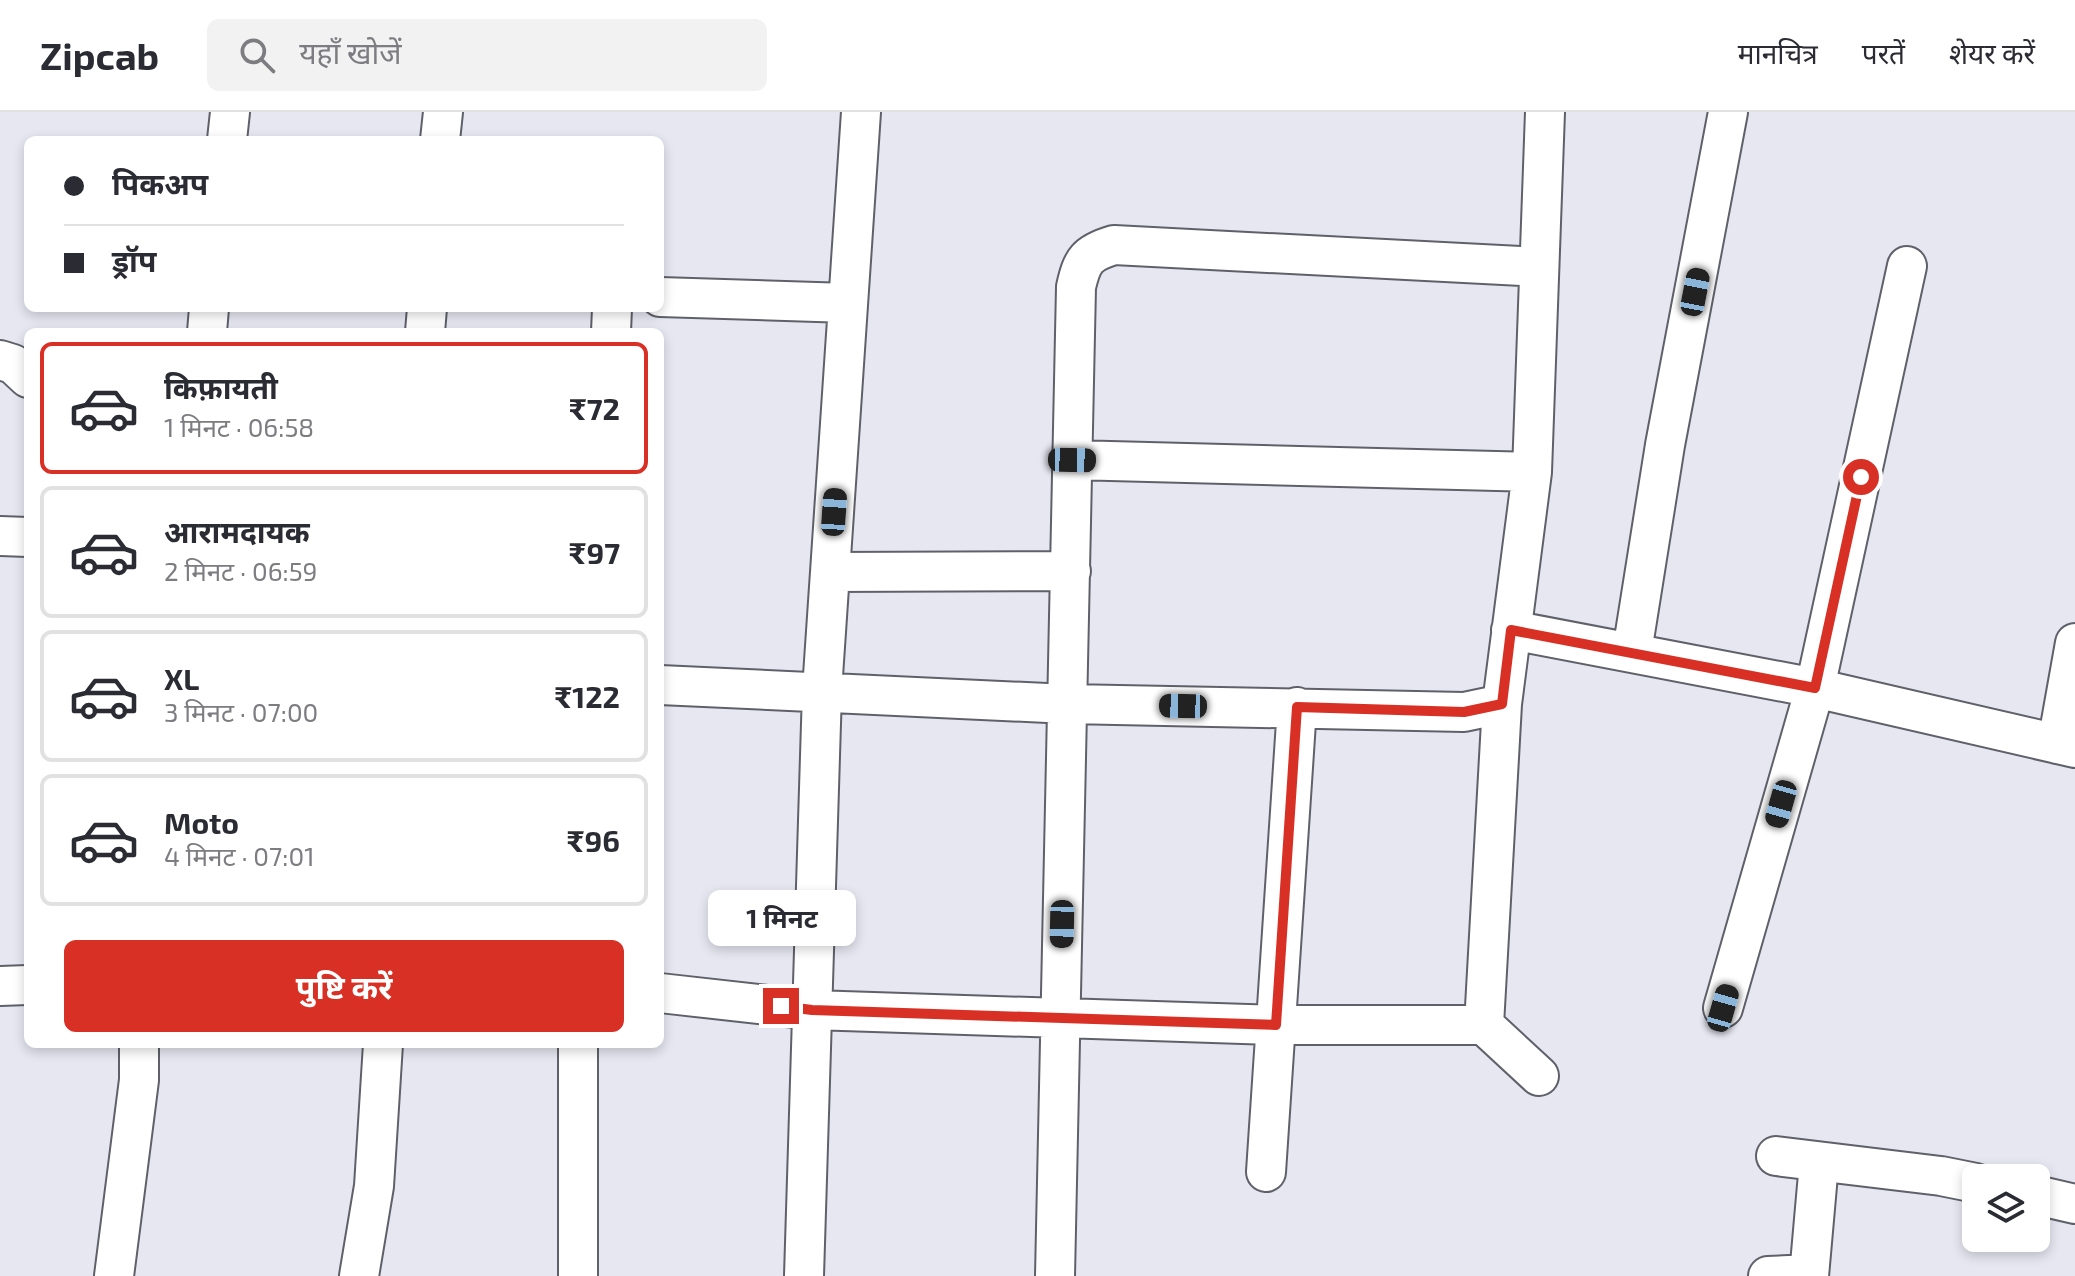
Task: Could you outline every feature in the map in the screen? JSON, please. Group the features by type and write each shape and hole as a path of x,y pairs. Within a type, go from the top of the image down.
{"street":[{"path":"227,136 230,112"},
{"path":"440,136 443,112"},
{"path":"804,1276 822,691 861,112"},
{"path":"1484,1025 1502,704 1532,472 1545,112"},
{"path":"1632,652 1665,445 1728,112"},
{"path":"1055,1276 1076,287 1080,267 1093,252 1114,245 1539,267"},
{"path":"1723,1008 1815,688 1907,266"},
{"path":"664,297 848,303"},
{"path":"0,360 13,364 24,374"},
{"path":"1072,460 1532,472"},
{"path":"0,536 24,537"},
{"path":"830,572 1071,571"},
{"path":"1511,630 1815,688 2066,746 2075,643"},
{"path":"664,685 1068,704 1464,712 1502,704"},
{"path":"1266,1172 1297,707"},
{"path":"0,986 24,985"},
{"path":"664,993 812,1010 1276,1025 1484,1025 1539,1076"},
{"path":"114,1276 139,1080 139,1048"},
{"path":"359,1276 374,1186 383,1048"},
{"path":"578,1048 578,1276"},
{"path":"1776,1156 1962,1180"},
{"path":"1768,1276 1809,1275 1819,1163"},
{"path":"2050,1198 2075,1204"}],"route":[{"path":"781,1006 812,1010 1276,1025 1297,707 1464,712 1502,704 1511,630 1815,688 1861,477"}]}
